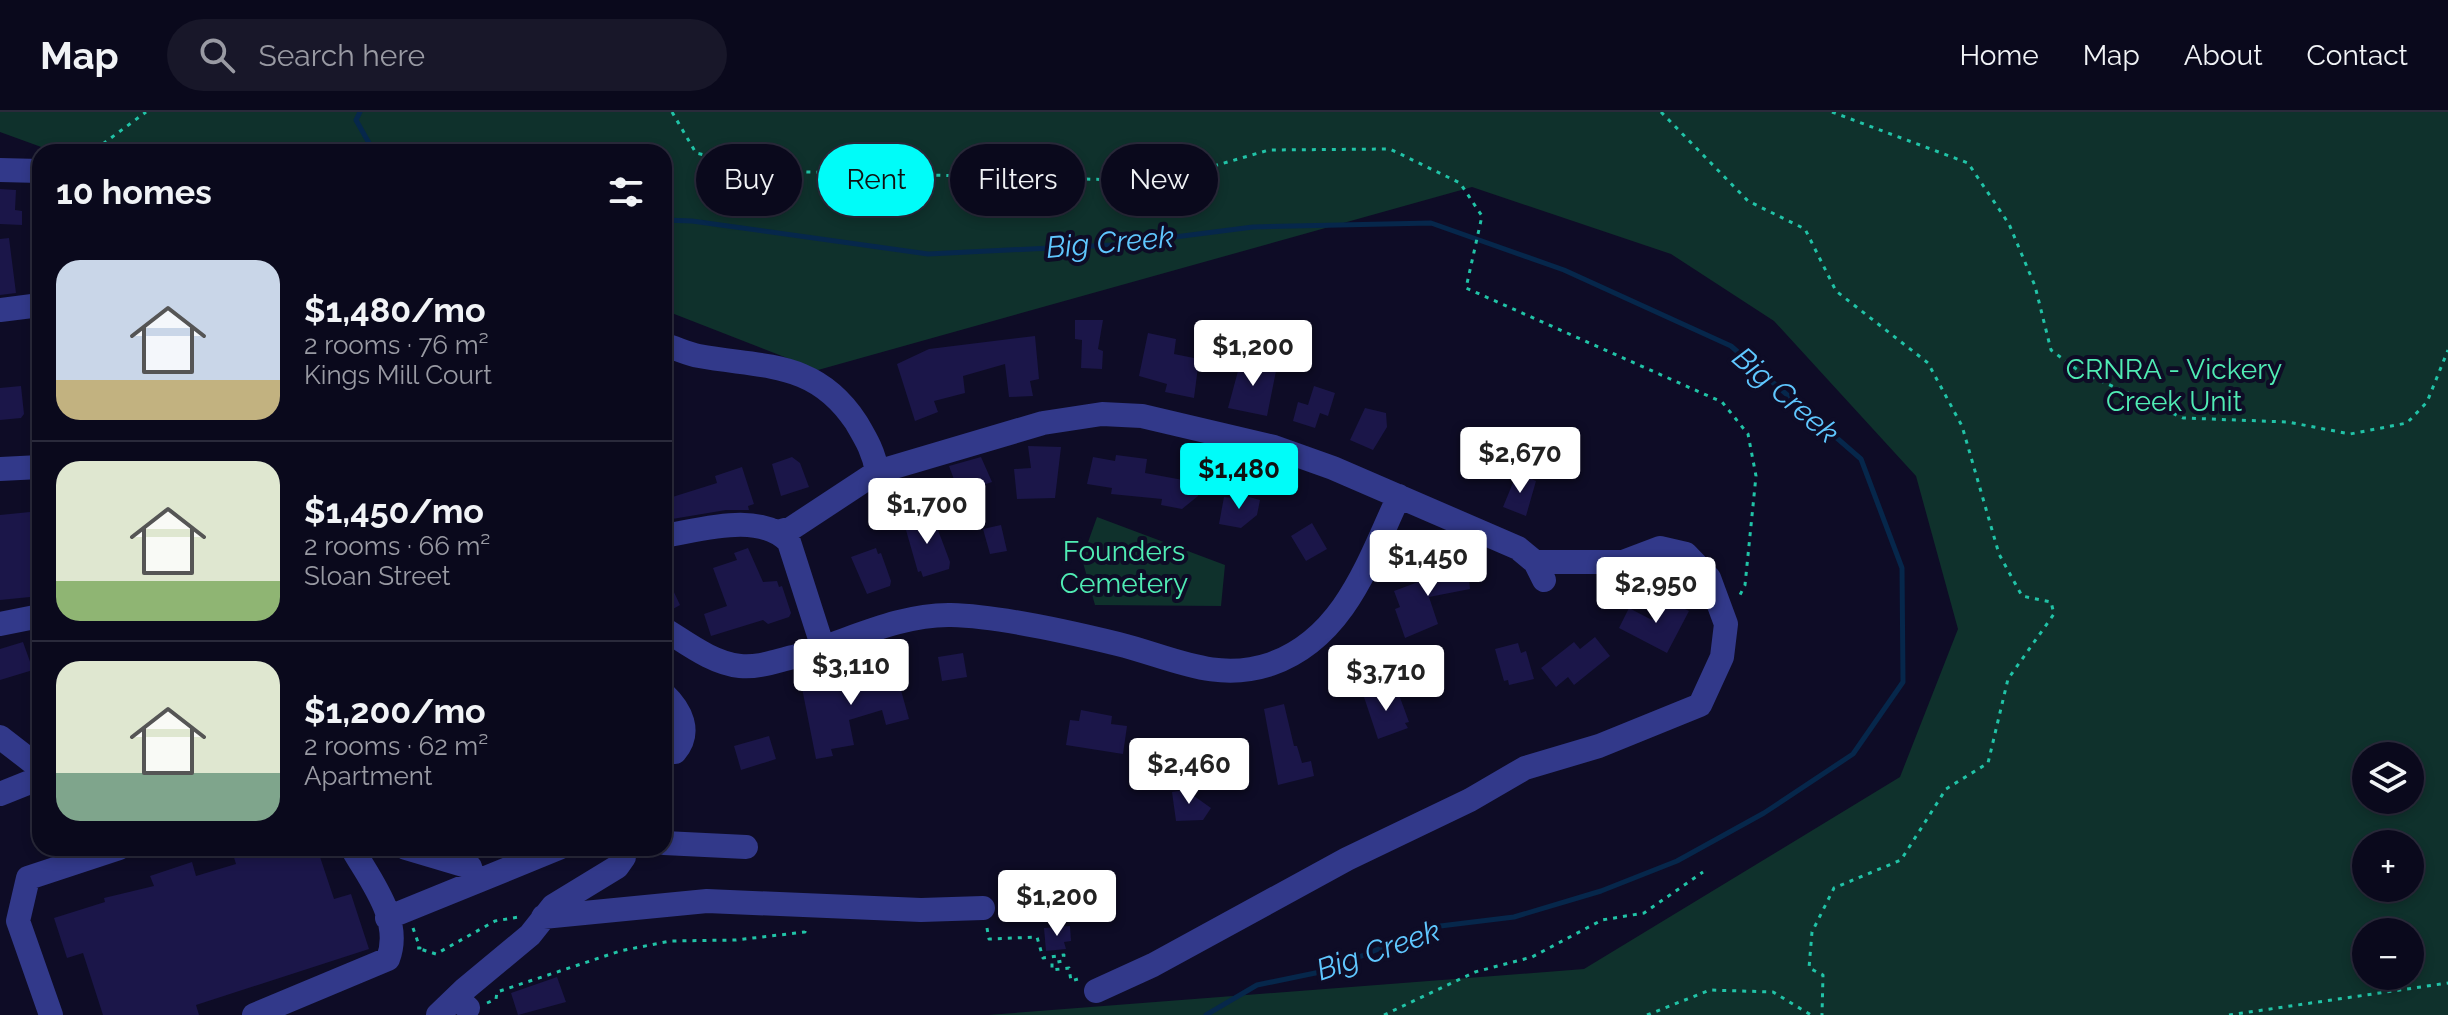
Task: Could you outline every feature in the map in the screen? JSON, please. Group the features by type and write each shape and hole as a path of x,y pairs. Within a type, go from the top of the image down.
{"street":[{"path":"0,170 32,171"},
{"path":"0,310 32,306"},
{"path":"672,348 697,356 781,368 816,380 836,395 849,412 875,455 877,472"},
{"path":"672,535 720,527 749,526 777,532 792,528 877,472 1043,423 1102,414 1142,416 1274,447 1399,496 1518,548 1539,571 1623,562 1660,548 1686,554 1709,578 1726,624 1722,657 1700,705 1599,746 1525,768 1470,800 1347,859 1153,965 1096,991"},
{"path":"0,469 32,467"},
{"path":"672,634 718,660 738,666 766,664 904,621 952,615 1119,644 1195,669 1234,671 1271,664 1306,646 1330,626 1349,601 1399,496"},
{"path":"777,532 789,542 823,648"},
{"path":"0,624 32,618"},
{"path":"672,702 684,723 684,742 672,752"},
{"path":"0,737 32,762"},
{"path":"0,794 32,781"},
{"path":"672,843 746,847"},
{"path":"51,1015 18,921 28,878 95,856"},
{"path":"254,1015 388,959 396,914 382,897 360,856"},
{"path":"433,856 470,867 475,882"},
{"path":"396,914 539,856"},
{"path":"438,1015 466,999 530,935 553,906 617,867 624,856"},
{"path":"543,917 707,901 983,908"}],"path":[{"path":"103,144 146,112"},
{"path":"672,112 696,153 772,171 1162,181 1269,150 1390,149 1460,183 1482,216 1466,288 1722,402 1748,434 1756,476 1745,585 1726,624"},
{"path":"1661,112 1748,201 1805,229 1836,291 1928,363 1962,426 1999,554 2022,596 2051,602 2053,607 2054,614 2008,679 1988,763 1946,789 1901,860 1834,888 1812,932 1809,968 1823,975 1822,1015"},
{"path":"1832,112 1968,163 2009,224 2035,286 2051,350 2079,371 2183,418 2288,422 2350,434 2407,423 2427,402 2448,350"},
{"path":"1384,1015 1475,972 1532,957 1602,920 1644,913 1703,872"},
{"path":"466,999 496,999 497,992 620,951 670,941 736,940 805,932 803,905"},
{"path":"983,908 989,939 1037,937 1043,958 1064,955 1063,961 1052,963 1052,970 1069,968"},
{"path":"396,914 420,948 417,948 429,955 463,942 495,921 543,917"},
{"path":"2229,1015 2448,983"},
{"path":"1647,1015 1710,990 1773,992 1811,1015"}],"green space":[{"name":"CRNRA - Vickery Creek Unit","path":"0,112 2448,112 2448,1015 988,1015 1584,969 1900,777 1958,629 1916,476 1774,321 1671,254 1472,187 818,370 672,313 672,144 33,144 0,132"},
{"name":"Founders Cemetery","path":"1097,517 1225,565 1221,606 1095,605 1082,559"}],"building":[{"path":"0,189 16,190 15,210 22,211 22,225 0,224"},
{"path":"9,238 16,293 0,295 0,239"},
{"path":"1075,320 1103,320 1098,349 1103,351 1102,369 1081,368 1082,340 1075,339"},
{"path":"1148,333 1176,339 1174,354 1199,359 1194,398 1165,392 1167,384 1139,376"},
{"path":"1035,336 1039,379 1030,381 1033,396 1009,397 1005,364 963,376 965,393 934,401 938,412 915,421 897,364 929,349"},
{"path":"1241,360 1277,366 1267,416 1228,408"},
{"path":"21,386 24,414 21,418 0,420 0,388"},
{"path":"1314,386 1335,393 1328,416 1320,413 1315,428 1293,421 1298,402 1308,405"},
{"path":"1365,408 1386,413 1387,427 1373,450 1350,440"},
{"path":"1493,428 1508,434 1495,465 1482,446 1488,444 1484,431"},
{"path":"1028,446 1061,447 1055,498 1017,499 1014,469 1031,468"},
{"path":"1116,455 1147,459 1145,473 1183,480 1185,466 1203,469 1198,496 1182,509 1161,505 1162,499 1111,494 1112,488 1087,484 1093,457 1115,461"},
{"path":"792,457 800,463 809,487 781,496 772,464"},
{"path":"981,457 992,482 959,493 949,466"},
{"path":"742,467 754,504 748,506 749,510 726,510 672,519 672,497 717,483 715,476"},
{"path":"1517,473 1536,481 1526,516 1503,507"},
{"path":"1242,495 1260,500 1257,515 1241,528 1219,524 1224,497 1242,499"},
{"path":"32,512 32,597 0,600 0,515"},
{"path":"932,514 950,562 949,569 923,577 921,571 918,572 904,523"},
{"path":"1312,523 1327,549 1306,561 1291,536"},
{"path":"1001,525 1007,551 990,554 983,529"},
{"path":"748,548 763,582 777,581 779,587 782,586 791,613 789,617 768,624 763,620 711,636 704,614 727,606 713,568 737,560 734,553"},
{"path":"876,548 878,554 881,553 891,581 890,586 867,594 851,557"},
{"path":"1467,563 1470,589 1429,597 1438,624 1405,638 1395,609 1400,607 1394,591 1434,576 1433,570"},
{"path":"672,588 680,605 672,610"},
{"path":"1663,598 1689,611 1667,653 1619,628 1629,608 1652,620"},
{"path":"1595,637 1610,656 1574,685 1568,677 1556,687 1541,668 1574,642 1580,649"},
{"path":"23,642 32,670 0,680 0,649"},
{"path":"1518,643 1521,653 1526,651 1534,679 1509,685 1508,680 1504,681 1495,649"},
{"path":"963,653 967,677 942,681 938,657"},
{"path":"894,665 909,719 886,725 882,710 849,720 854,745 831,749 833,756 816,759 802,688 862,677"},
{"path":"1381,688 1384,697 1398,692 1409,722 1405,723 1408,728 1378,739 1363,694"},
{"path":"1284,704 1294,746 1297,746 1302,763 1311,761 1314,776 1278,785 1264,709"},
{"path":"1081,710 1112,716 1111,724 1127,726 1123,754 1066,745 1070,720 1079,721"},
{"path":"769,736 776,759 741,770 734,746"},
{"path":"1193,789 1194,796 1211,808 1203,820 1176,821 1172,792"},
{"path":"234,856 320,856 334,899 351,894 369,949 196,1005 199,1015 103,1015 83,953 67,958 54,918 105,902 104,898 154,886 150,876 192,862 196,876 236,864"},
{"path":"1070,926 1071,941 1064,942 1066,949 1046,951 1044,928"},
{"path":"557,977 566,1002 518,1015 511,993"}],"waterway":[{"name":"Big Creek","path":"360,112 356,120 370,144"},
{"name":"Big Creek","path":"672,220 928,254 1112,245 1253,227 1431,223 1564,270 1731,346 1861,459 1902,568 1903,682 1853,754 1764,813 1677,861 1601,891 1514,917 1432,927 1325,971 1257,985 1206,1015"}]}
